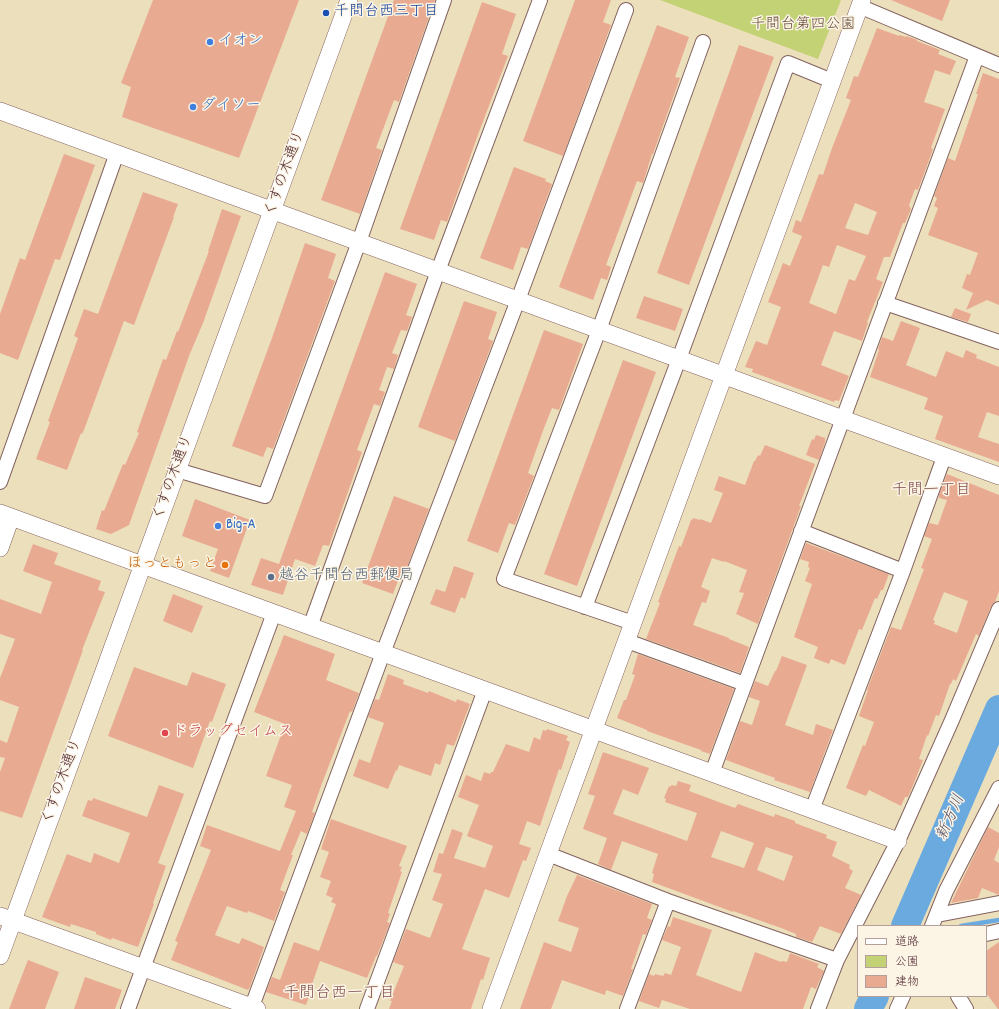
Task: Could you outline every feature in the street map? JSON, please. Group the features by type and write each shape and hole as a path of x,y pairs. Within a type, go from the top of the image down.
{"street":[{"name":"くすの木通り","path":"0,956 7,918 143,565 349,0"},
{"path":"177,470 265,496 359,242 444,0"},
{"path":"310,626 438,271 540,0"},
{"path":"492,1009 861,3 999,66"},
{"path":"7,918 253,1008 383,653 518,300 626,10"},
{"path":"633,623 504,579 599,330 703,42"},
{"path":"712,773 977,56"},
{"path":"585,607 679,359 788,63 832,81"},
{"path":"0,111 999,476"},
{"path":"0,482 117,154"},
{"path":"885,304 998,339"},
{"path":"812,810 903,571 944,456"},
{"path":"0,548 6,515 898,841"},
{"path":"802,531 903,571"},
{"path":"818,1009 837,960 898,841 952,720 999,609"},
{"path":"128,1009 274,613"},
{"path":"627,641 745,684"},
{"path":"367,1009 485,690"},
{"path":"934,920 946,891 999,788"},
{"path":"548,854 668,901 837,960"},
{"path":"627,1009 668,901"},
{"path":"934,920 999,903"},
{"path":"987,934 999,931"},
{"path":"898,1009 904,997"},
{"path":"959,997 966,1009"}],"green space":[{"name":"千間台第四公園","path":"660,0 841,0 818,59"}],"building":[{"name":"イオン","path":"153,0 299,0 239,158 122,117 131,87 121,83"},
{"path":"394,0 435,0 399,102 394,100 376,148 382,150 360,214 321,200"},
{"path":"575,0 611,0 603,22 611,25 563,156 523,141"},
{"path":"891,0 950,0 942,21"},
{"path":"482,2 516,14 502,54 508,56 447,222 441,220 434,240 400,229"},
{"path":"657,25 689,37 675,77 680,78 643,183 637,181 606,265 611,267 607,280 601,278 593,300 559,287"},
{"path":"877,28 899,36 906,36 915,39 940,50 938,54 956,61 950,75 935,70 924,102 945,109 931,148 933,149 932,152 918,190 915,189 909,205 911,209 905,223 903,223 890,257 884,257 876,279 883,282 867,322 868,323 862,341 834,331 821,365 849,376 839,401 835,400 834,402 752,372 753,369 745,367 756,341 767,345 781,307 768,302 783,263 790,266 802,236 792,232 796,220 801,222 819,174 823,175 851,100 846,98 854,76 858,77","holes":["855,203 877,212 868,235 845,228","837,245 866,256 855,281 849,279 836,314 809,303 823,265 829,267"]},
{"path":"739,45 774,57 689,285 657,273"},
{"path":"983,73 999,79 999,305 987,300 966,310 973,293 962,288 967,274 970,275 978,253 928,235 938,208 934,206 937,198 934,196 948,158 955,161 978,94 976,94"},
{"path":"64,154 95,165 60,260 55,259 18,360 0,353 0,314 20,258 25,260"},
{"path":"514,167 546,179 545,181 552,184 528,249 521,247 513,270 480,258"},
{"path":"143,192 178,204 134,325 124,321 84,430 82,434 81,433 67,470 36,459 78,338 74,336 84,309 98,314"},
{"path":"222,209 241,216 129,525 111,534 96,529 102,510 104,511 123,464 125,465 139,433 137,432 163,359 166,360 177,331 178,332 209,251"},
{"path":"305,243 336,254 328,278 335,281 273,449 267,447 263,457 232,446"},
{"path":"385,272 417,284 406,315 412,317 407,331 401,330 392,353 398,355 394,369 387,367 379,390 385,392 380,406 374,404 357,450 362,452 329,546 323,545 315,566 295,559 283,595 251,585 261,558 279,564"},
{"path":"644,296 683,309 675,331 636,318"},
{"path":"464,301 497,312 488,339 493,341 455,441 418,427"},
{"path":"955,308 971,314 968,322 951,317"},
{"path":"901,321 920,328 906,365 936,377 946,351 963,358 966,350 977,355 976,358 999,367 999,416 987,412 978,437 999,444 999,462 935,439 943,416 924,409 928,398 870,377 882,337 893,341"},
{"path":"544,330 583,344 559,410 552,408 544,428 528,473 534,476 515,525 509,523 498,553 467,541"},
{"path":"623,360 656,372 577,586 544,574"},
{"path":"816,435 825,438 819,460 806,455 812,439 814,440"},
{"path":"765,445 815,464 758,624 736,614 744,593 739,592 747,570 712,558 701,587 710,591 706,603 702,602 693,625 749,647 740,673 646,639 679,546 681,547 691,520 693,518 700,519 711,523 723,493 714,490 719,476 745,485 754,461 758,455 760,456"},
{"path":"947,474 999,495 999,591 979,636 976,634 956,681 953,679 950,684 939,716 936,715 928,736 927,735 919,759 923,760 914,783 908,797 905,797 901,806 869,790 866,796 846,788 874,722 859,716 867,690 891,627 901,630 924,569 921,568 932,539 924,536 929,523 938,525 947,500 939,498","holes":["944,592 968,601 957,633 934,624 935,621 933,620"]},
{"path":"394,496 429,509 404,575 401,573 393,594 362,583"},
{"path":"195,499 250,520 229,578 210,571 218,549 182,536"},
{"path":"806,543 889,574 883,590 881,590 877,599 875,598 862,630 859,629 845,665 831,659 829,664 814,658 818,647 794,637 812,584 805,581 810,568 808,567 809,562 800,559"},
{"path":"33,544 58,553 54,564 101,581 98,590 105,592 82,650 22,818 0,811 0,772 5,758 0,757 0,740 7,743 19,707 0,700 0,678 15,639 0,634 0,599 41,614 52,582 23,571"},
{"path":"454,566 474,573 465,599 461,597 455,613 430,604 436,589 445,592"},
{"path":"173,594 203,606 192,633 163,621"},
{"path":"284,635 335,654 326,680 359,693 352,712 350,711 321,786 312,812 315,813 307,834 301,831 291,855 293,855 280,890 285,892 274,921 248,911 247,913 227,906 215,935 239,944 242,938 264,947 248,990 171,960 178,942 175,941 211,850 200,846 207,825 280,851 296,811 284,807 292,785 266,776 285,724 254,712"},
{"path":"638,654 734,689 710,754 647,731 617,718 624,700 626,700 635,675 632,674"},
{"path":"782,656 807,665 785,725 813,735 816,724 833,730 810,792 774,780 775,778 726,760 740,721 752,725 760,701 749,697 755,681 768,686"},
{"path":"134,667 187,686 192,672 226,684 212,722 210,721 193,768 108,736"},
{"path":"388,674 404,680 403,684 428,693 429,691 456,702 457,699 470,704 454,746 447,744 440,765 435,763 431,776 399,765 388,789 353,776 359,759 370,763 384,723 368,717 375,699 379,700"},
{"path":"547,729 568,736 566,740 570,742 561,770 559,769 540,826 527,821 519,844 531,848 526,861 523,860 509,898 485,889 462,949 490,958 471,1009 389,1009 392,1001 390,1001 404,966 393,962 406,929 430,938 443,904 432,900 442,874 433,872 439,853 443,854 452,829 463,833 454,858 485,868 493,846 467,836 479,805 458,797 466,775 481,781 484,772 490,774 493,772 506,744 529,752 534,737 540,740 543,730 546,731"},
{"path":"603,752 649,768 638,795 623,789 613,814 687,841 697,813 665,802 666,799 664,798 669,786 676,786 678,781 691,785 689,791 735,808 738,804 774,817 775,814 795,821 795,823 827,835 826,838 837,842 832,856 850,865 849,868 853,871 845,888 861,895 841,934 820,926 812,942 796,937 796,934 781,928 652,882 654,874 652,873 658,854 622,841 611,870 598,864 607,838 583,829 595,796 588,794","holes":["721,831 754,843 744,868 711,857","766,847 793,856 784,881 757,870"]},
{"path":"159,785 184,794 158,863 166,866 138,947 112,938 111,940 96,934 96,932 71,924 70,927 42,917 67,854 91,863 94,853 119,863 130,833 82,816 88,800 92,801 93,798 147,817"},
{"path":"331,819 407,846 399,866 402,867 400,871 402,872 388,913 390,914 387,922 390,923 367,978 320,961 306,1005 266,992 272,977 280,980 294,942 319,951 336,904 331,902 333,898 326,895 331,881 320,877 329,852 321,849"},
{"path":"988,827 999,833 999,847 994,860 999,863 999,895 982,888 978,898 951,903"},
{"path":"577,875 652,904 647,918 652,920 646,935 643,934 631,969 633,969 623,996 606,990 605,995 562,980 551,1009 520,1009 544,942 571,952 579,928 558,921 567,896"},
{"path":"673,917 712,930 696,975 741,992 755,952 781,962 787,962 790,953 819,964 817,967 824,971 816,989 811,987 803,1009 690,1009 662,1000 659,1008 639,1001 649,974 654,976 655,974 663,976 665,973 671,975 681,947 662,940 668,926 670,927"},
{"path":"999,942 999,1009 987,994 987,950"},
{"path":"28,960 59,972 45,1009 9,1009"},
{"path":"85,977 122,990 115,1009 74,1009"}],"waterway":[{"name":"新方川","path":"905,925 999,709"},
{"path":"967,925 999,920"},
{"name":"新方川","path":"868,1009 874,997"}],"place":[{"name":"千間台西三丁目","path":"326,13"},
{"name":"イオン","path":"210,42"},
{"name":"ダイソー","path":"193,107"},
{"name":"Big-A","path":"218,526"},
{"name":"ほっともっと","path":"225,565"},
{"name":"越谷千間台西郵便局","path":"271,577"},
{"name":"ドラッグセイムス","path":"165,733"}],"district":[{"name":"千間一丁目","path":"931,492"},
{"name":"千間台西一丁目","path":"339,995"}]}
